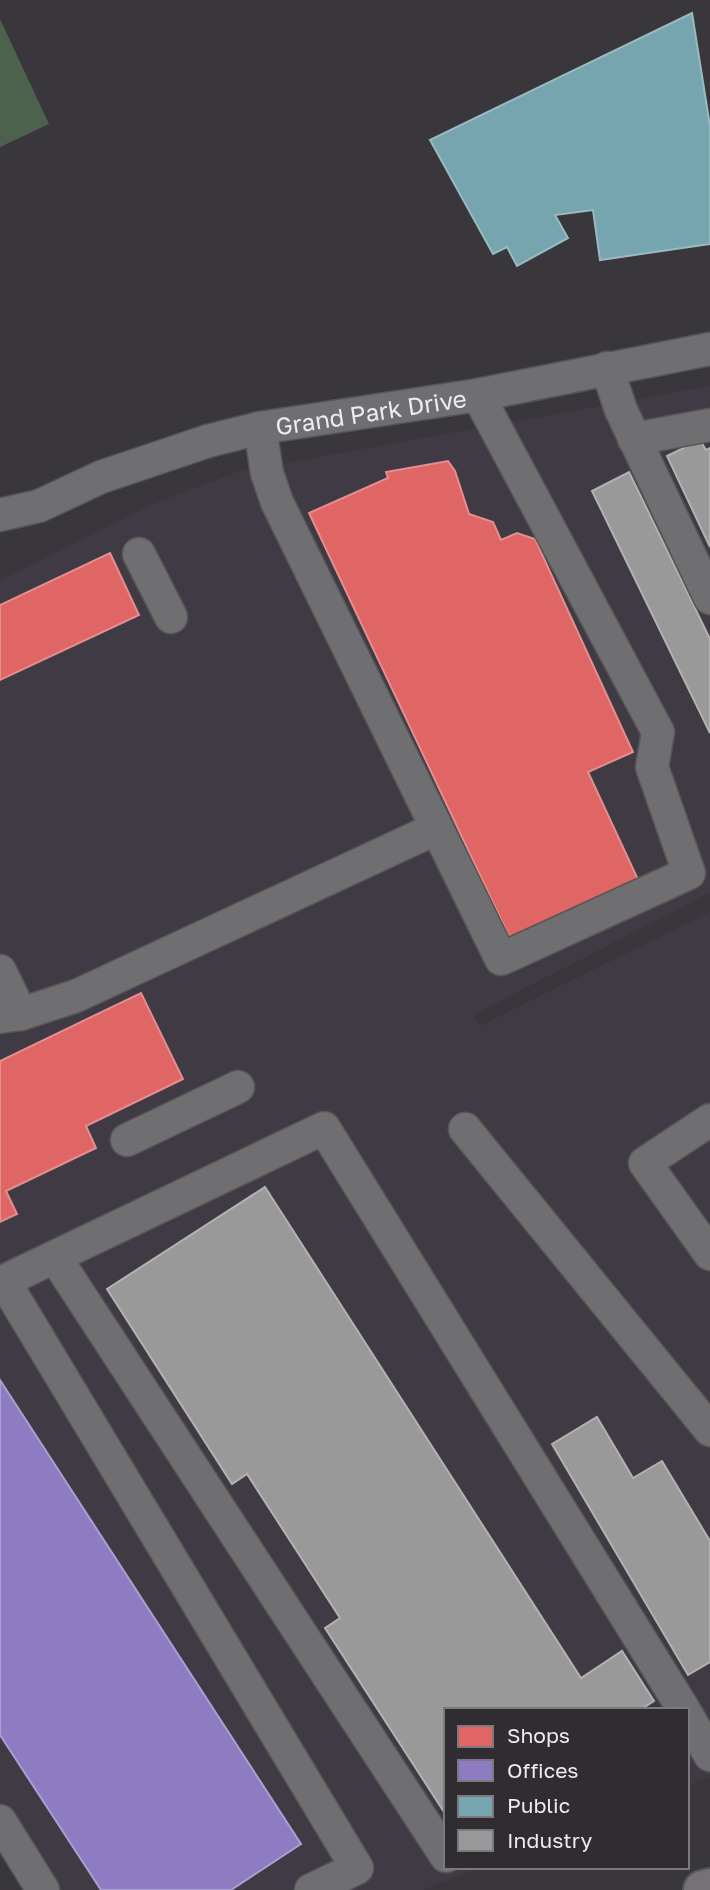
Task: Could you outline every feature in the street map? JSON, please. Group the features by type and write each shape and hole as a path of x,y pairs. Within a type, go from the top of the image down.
{"main road":[{"path":"703,1890 710,1888"}],"street":[{"name":"Grand Park Drive","path":"0,515 39,506 101,477 208,441 260,428 478,395 710,349"},
{"path":"607,368 634,439 710,598"},
{"path":"260,428 267,473 278,502 435,829 501,959 689,873 652,767 658,732 478,395"},
{"path":"634,439 710,425"},
{"name":"Grand Park Drive","path":"0,539 39,506"},
{"path":"139,554 171,617"},
{"path":"0,971 11,1016 76,996 435,829"},
{"path":"127,1140 238,1087"},
{"path":"710,1120 645,1163 710,1254"},
{"path":"311,1890 357,1868 2,1282 324,1128 679,1708"},
{"path":"465,1129 710,1430"},
{"path":"55,1257 444,1853"},
{"path":"0,1821 43,1890"}],"shaded area":[{"path":"710,386 710,893 473,1015 480,1026 710,912 710,1777 689,1785 689,1708 444,1708 444,1869 476,1869 423,1890 26,1890 0,1849 0,581 150,505 237,472"}],"green space":[{"path":"0,19 49,124 0,147"}],"building: Shops":[{"path":"448,461 455,471 469,514 493,522 501,540 517,533 535,539 633,752 588,772 641,886 513,945 309,513 388,478 386,472"},
{"path":"110,553 139,615 0,680 0,605"},
{"path":"141,993 183,1079 86,1126 96,1148 6,1191 17,1214 0,1222 0,1061"}],"building: Offices":[{"path":"0,1380 301,1844 231,1890 101,1890 0,1735"}],"building: Public":[{"path":"692,13 710,126 710,244 600,260 593,210 555,215 568,238 517,266 507,247 493,254 430,140"}],"building: Industry":[{"path":"700,440 706,450 710,448 710,547 667,456"},
{"path":"629,472 710,639 710,733 592,491"},
{"path":"265,1187 581,1678 622,1651 654,1701 643,1708 444,1708 444,1812 325,1628 340,1618 247,1474 232,1484 107,1289"},
{"path":"597,1417 633,1478 662,1461 710,1541 710,1662 688,1675 552,1444"}]}
